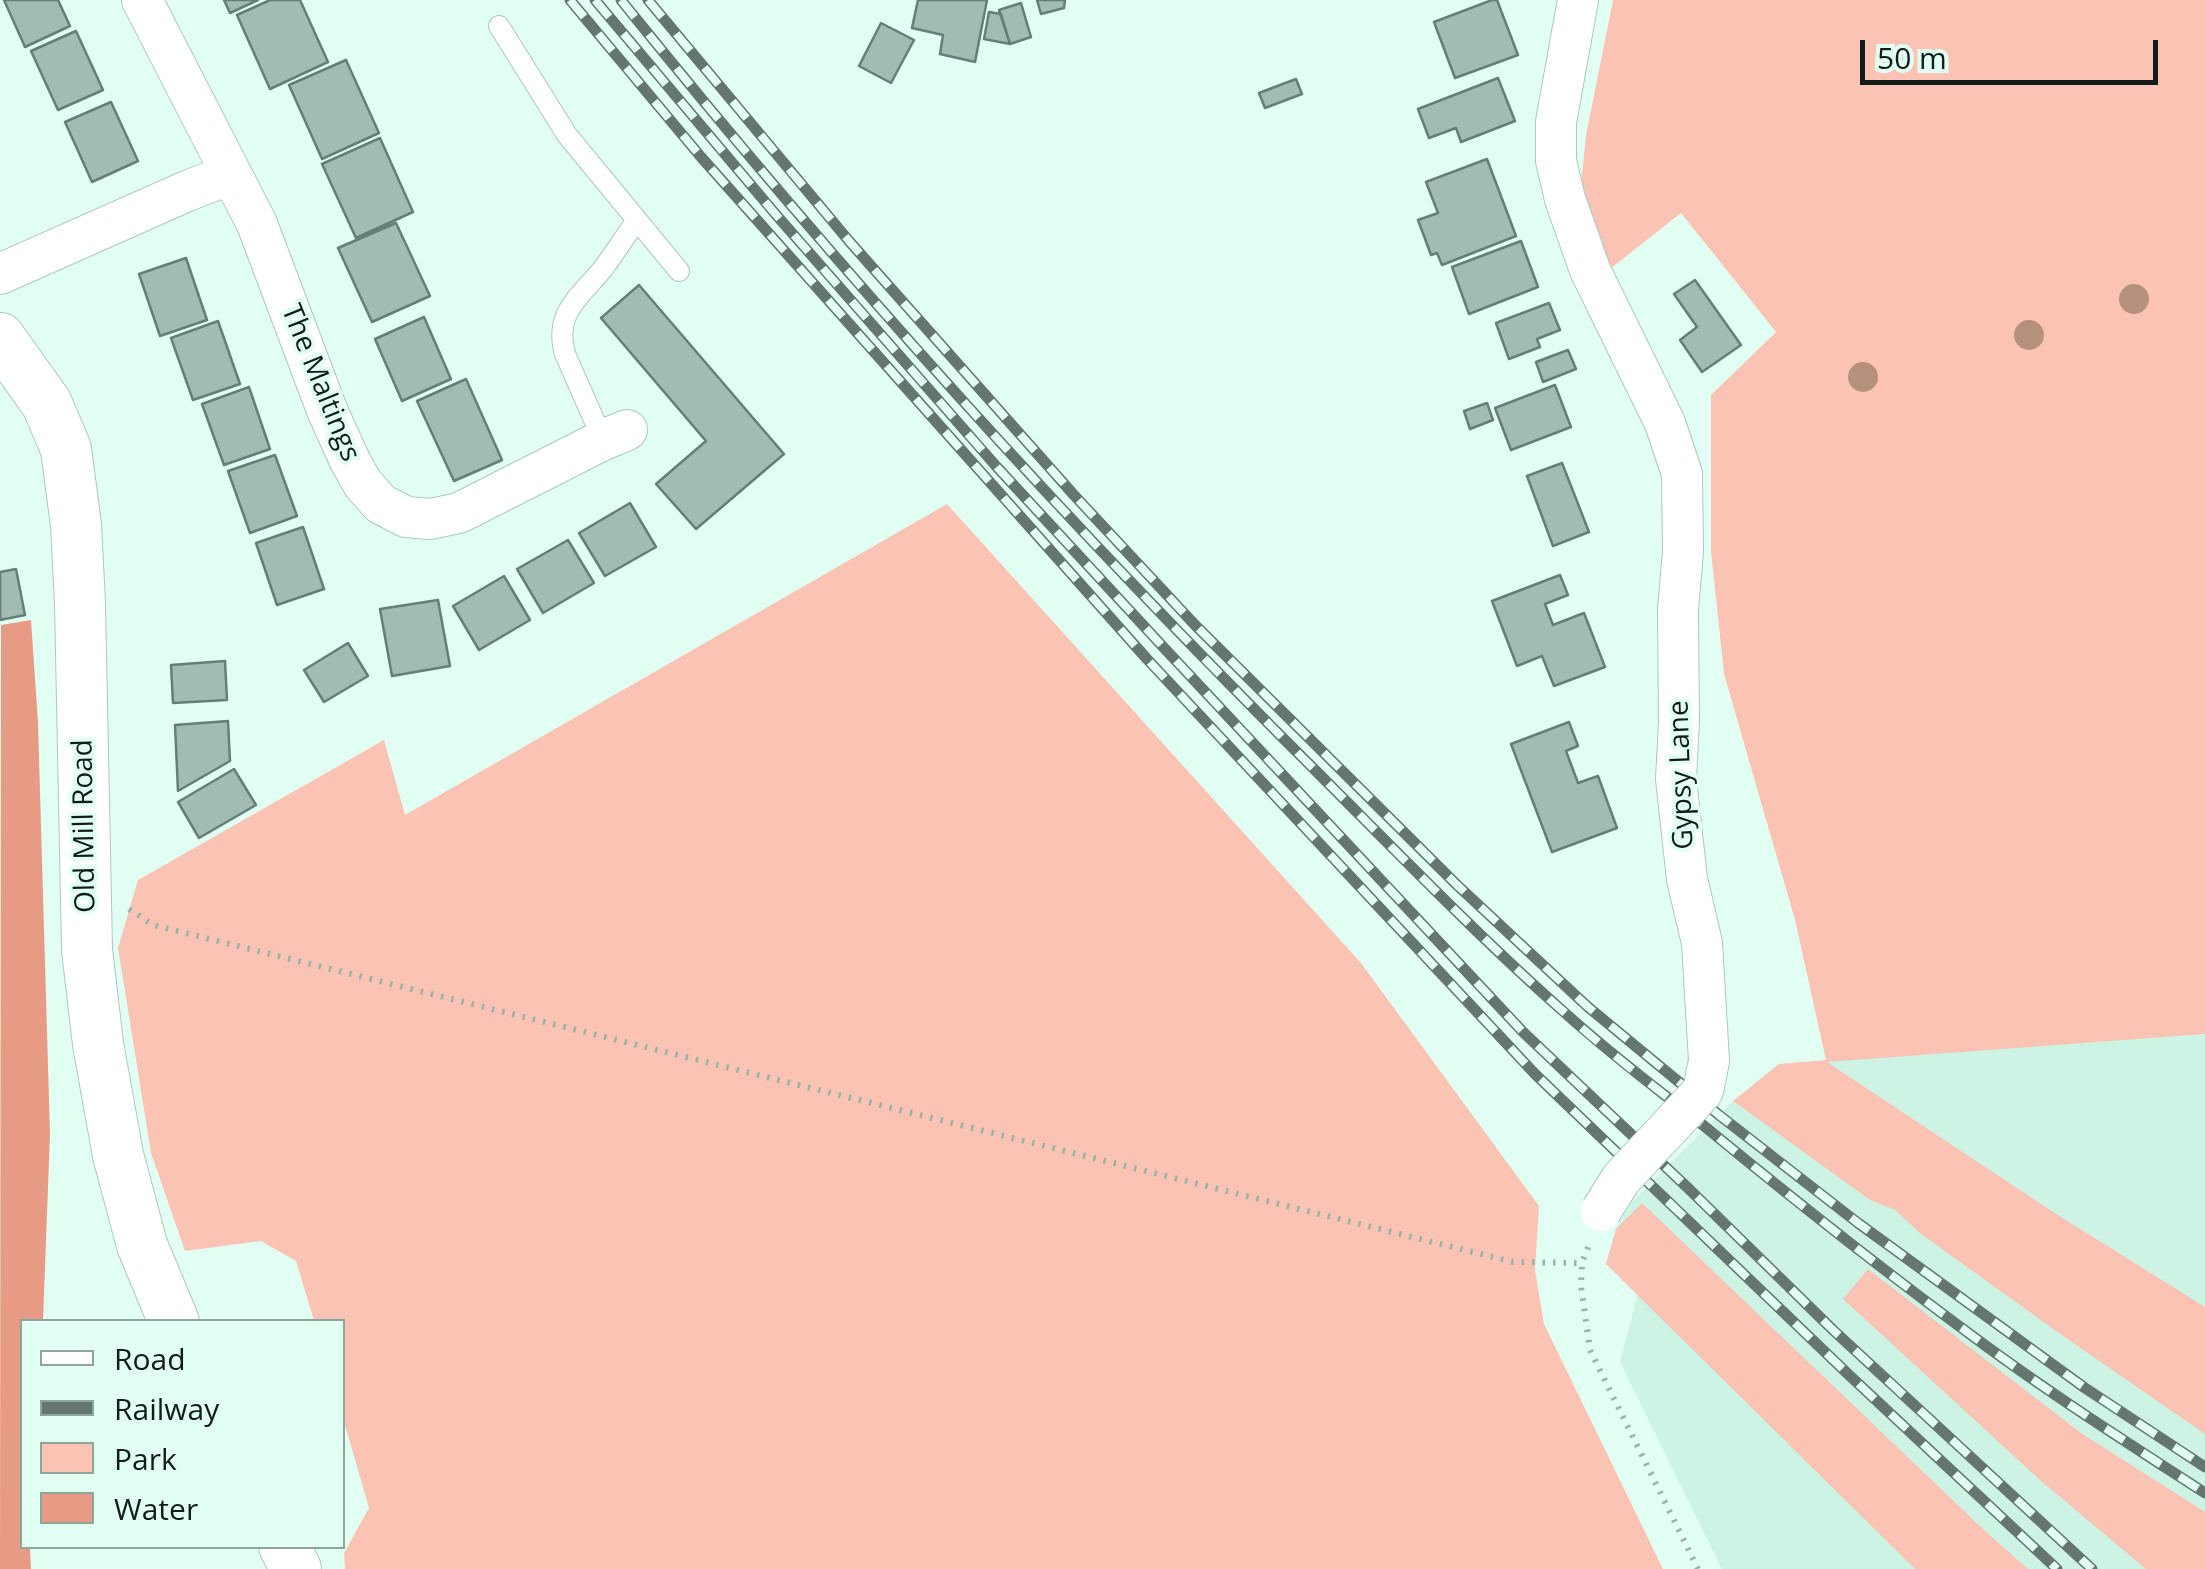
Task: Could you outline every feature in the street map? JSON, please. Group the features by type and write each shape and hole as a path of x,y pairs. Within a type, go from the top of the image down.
{"street":[{"name":"The Maltings","path":"142,0 257,224 327,410 362,484 381,504 406,516 430,519 458,513 615,435"},
{"name":"Gypsy Lane","path":"1578,0 1556,122 1556,161 1590,270 1665,423 1682,474 1676,779 1687,879 1702,943 1710,1062 1703,1091 1621,1179 1601,1211"},
{"path":"0,274 232,174"},
{"name":"Old Mill Road","path":"0,338 47,404 66,449 76,524 87,950 98,1044 118,1155 142,1245 173,1319"}],"lane":[{"path":"499,26 567,135 679,270"},
{"path":"615,435 565,354 562,326 573,300 604,268 637,220"}],"path":[{"path":"86,909 121,904 153,924 1514,1262 1582,1263"},
{"path":"1601,1211 1582,1263 1581,1286 1590,1350 1698,1569"}],"shaded area":[{"path":"2205,1034 2205,1569 1722,1569 1620,1362 1638,1293 1606,1264 1616,1229 1632,1202 1733,1101 1779,1064"}],"green space":[{"path":"1613,0 2205,0 2205,1034 1827,1062 2205,1307 2205,1434 1921,1234 1895,1210 1870,1200 1733,1101 1779,1064 1826,1060 1795,920 1724,674 1711,551 1711,395 1776,332 1681,213 1606,272 1580,195 1586,135"},
{"path":"947,504 1361,963 1539,1206 1535,1270 1544,1324 1663,1569 345,1569 344,1553 369,1508 345,1425 345,1319 313,1319 296,1261 261,1241 185,1251 151,1153 118,948 138,880 384,740 405,815"},
{"path":"1642,1203 2028,1569 1915,1569 1606,1264 1616,1229"},
{"path":"1868,1269 2081,1433 2205,1512 2205,1569 2146,1569 2041,1481 1843,1299"}],"water":[{"path":"31,620 38,723 50,1134 43,1319 20,1319 20,1549 30,1549 31,1569 0,1569 1,625"}],"building":[{"path":"4,0 58,0 70,26 25,47"},
{"path":"224,0 258,0 230,13"},
{"path":"270,0 300,0 328,62 270,89 237,15"},
{"path":"918,0 987,0 975,62 940,54 943,35 912,28"},
{"path":"1037,0 1065,0 1064,8 1041,14"},
{"path":"1497,0 1518,55 1455,78 1434,22"},
{"path":"1021,3 1031,37 1010,44 999,10"},
{"path":"989,12 1001,14 1010,44 984,39"},
{"path":"881,23 914,40 891,83 859,66"},
{"path":"76,31 103,90 58,110 31,51"},
{"path":"346,60 379,133 322,159 289,85"},
{"path":"1498,78 1515,121 1461,142 1456,128 1429,138 1418,109"},
{"path":"1296,79 1302,94 1265,108 1259,93"},
{"path":"111,102 138,161 92,182 65,122"},
{"path":"380,138 413,212 356,238 322,164"},
{"path":"1487,159 1516,236 1442,265 1437,253 1431,255 1418,220 1438,213 1426,182"},
{"path":"396,223 430,296 372,322 338,248"},
{"path":"1521,241 1538,287 1469,314 1452,267"},
{"path":"186,258 207,320 160,336 139,274"},
{"path":"1695,280 1741,345 1702,372 1680,340 1697,327 1674,294"},
{"path":"639,285 784,454 696,529 656,484 706,441 601,318"},
{"path":"1549,303 1560,330 1537,339 1540,347 1509,359 1496,323"},
{"path":"424,317 451,379 402,401 375,339"},
{"path":"218,321 240,384 193,400 171,338"},
{"path":"1568,350 1576,369 1543,382 1536,362"},
{"path":"466,379 502,460 454,481 417,401"},
{"path":"1555,385 1571,427 1511,450 1495,408"},
{"path":"249,387 270,449 224,465 202,404"},
{"path":"1487,403 1493,420 1470,429 1464,411"},
{"path":"275,455 297,516 250,533 228,471"},
{"path":"1562,463 1589,532 1553,546 1527,476"},
{"path":"630,503 656,547 605,576 579,533"},
{"path":"303,527 324,589 277,605 256,543"},
{"path":"568,540 594,583 543,613 517,569"},
{"path":"16,569 25,615 0,620 0,572"},
{"path":"1560,575 1568,595 1545,604 1553,625 1584,613 1605,667 1554,686 1542,656 1517,666 1492,601"},
{"path":"504,576 530,620 479,650 453,606"},
{"path":"438,600 450,666 392,676 380,609"},
{"path":"348,643 368,676 324,702 304,670"},
{"path":"225,661 227,700 173,703 171,665"},
{"path":"228,721 230,761 178,791 175,725"},
{"path":"1569,722 1578,746 1566,751 1578,783 1598,776 1617,828 1552,852 1511,744"},
{"path":"234,769 256,805 199,838 178,802"}],"railway":[{"path":"570,0 701,157 1147,659 1535,1074 2057,1569"},
{"path":"595,0 996,466 1523,1032 1833,1330 2092,1569"},
{"path":"621,0 787,201 1048,494 1228,682 1501,955 1617,1058 1881,1267 2040,1384 2205,1493"},
{"path":"648,0 849,241 1073,494 1195,625 1457,885 1588,1007 1719,1115 1858,1223 2085,1388 2205,1467"}]}
